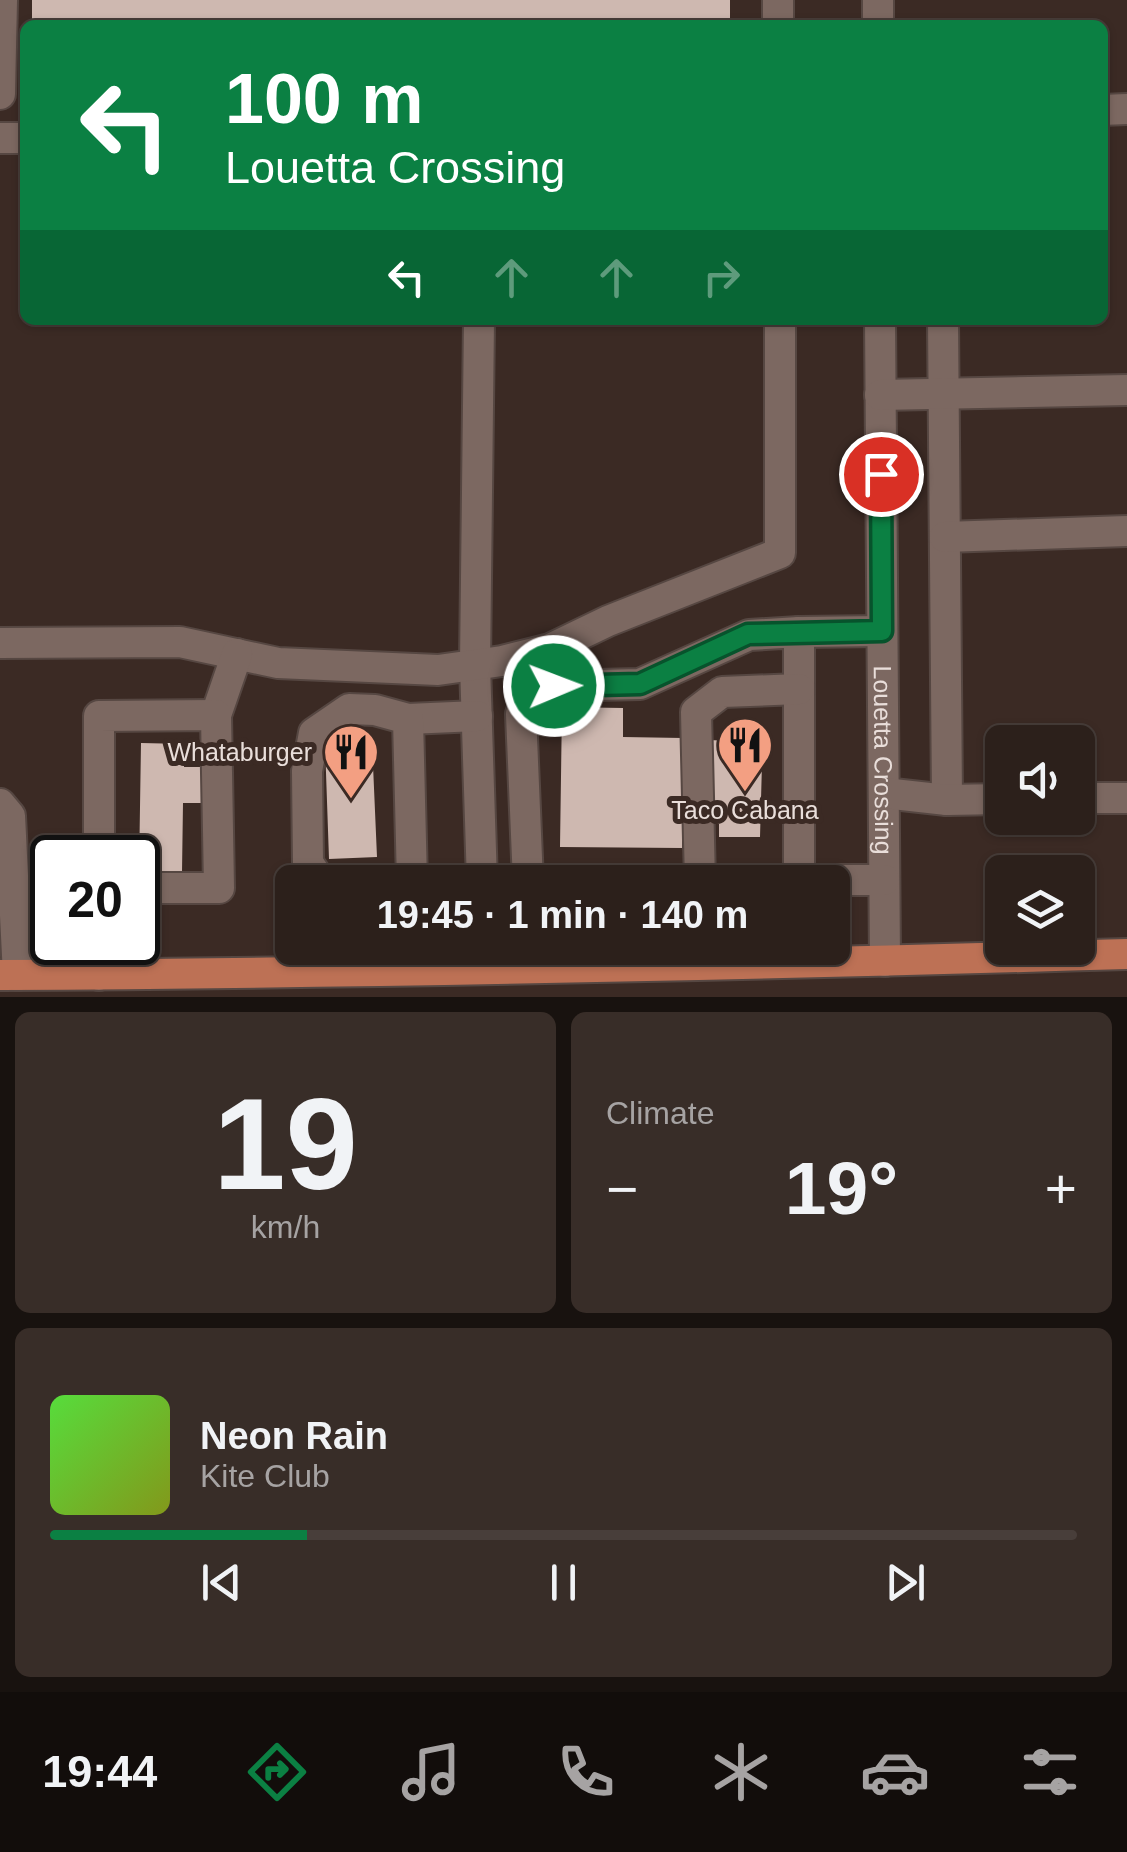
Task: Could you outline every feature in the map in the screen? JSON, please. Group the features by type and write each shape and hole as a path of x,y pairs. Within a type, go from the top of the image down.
{"main road":[{"path":"850,960 1127,954"},
{"path":"9,975 99,975 275,964"}],"street":[{"path":"0,94 2,0"},
{"path":"479,325 475,665 481,865"},
{"path":"0,644 180,642 297,664 438,670 550,649 608,621 780,553 780,325"},
{"name":"Louetta Crossing","path":"880,325 885,961"},
{"path":"943,325 948,800"},
{"path":"880,394 1127,390"},
{"path":"945,537 1127,531"},
{"path":"527,865 521,714 526,700 554,686 640,684 748,634 882,631"},
{"path":"799,632 799,865"},
{"path":"550,649 554,686"},
{"path":"160,888 219,888 216,714 238,654"},
{"path":"700,865 696,712 722,692 799,689"},
{"path":"309,865 307,771 314,733 349,710 375,710 408,719 477,716"},
{"path":"99,835 98,716 216,714"},
{"path":"408,719 412,865"},
{"path":"884,793 985,799"},
{"path":"1095,798 1127,798"},
{"path":"0,804 10,816 9,975"},
{"path":"480,826 524,826"},
{"path":"850,880 884,880"},
{"path":"99,965 99,975"}],"building":[{"path":"32,0 730,0 730,20 32,20"},
{"path":"562,707 623,708 623,737 683,738 682,848 560,847"},
{"path":"701,740 754,741 754,763 762,763 760,837 719,837 719,824 700,823"},
{"name":"Whataburger","path":"372,742 377,857 329,859 325,744"},
{"path":"141,743 185,744 184,767 216,767 215,803 183,803 182,872 160,871 160,835 140,835"}],"place":[{"name":"Taco Cabana","path":"745,794"},
{"name":"Whataburger","path":"351,801"}],"route":[{"path":"554,686 640,684 748,634 882,631 881,474"}]}
